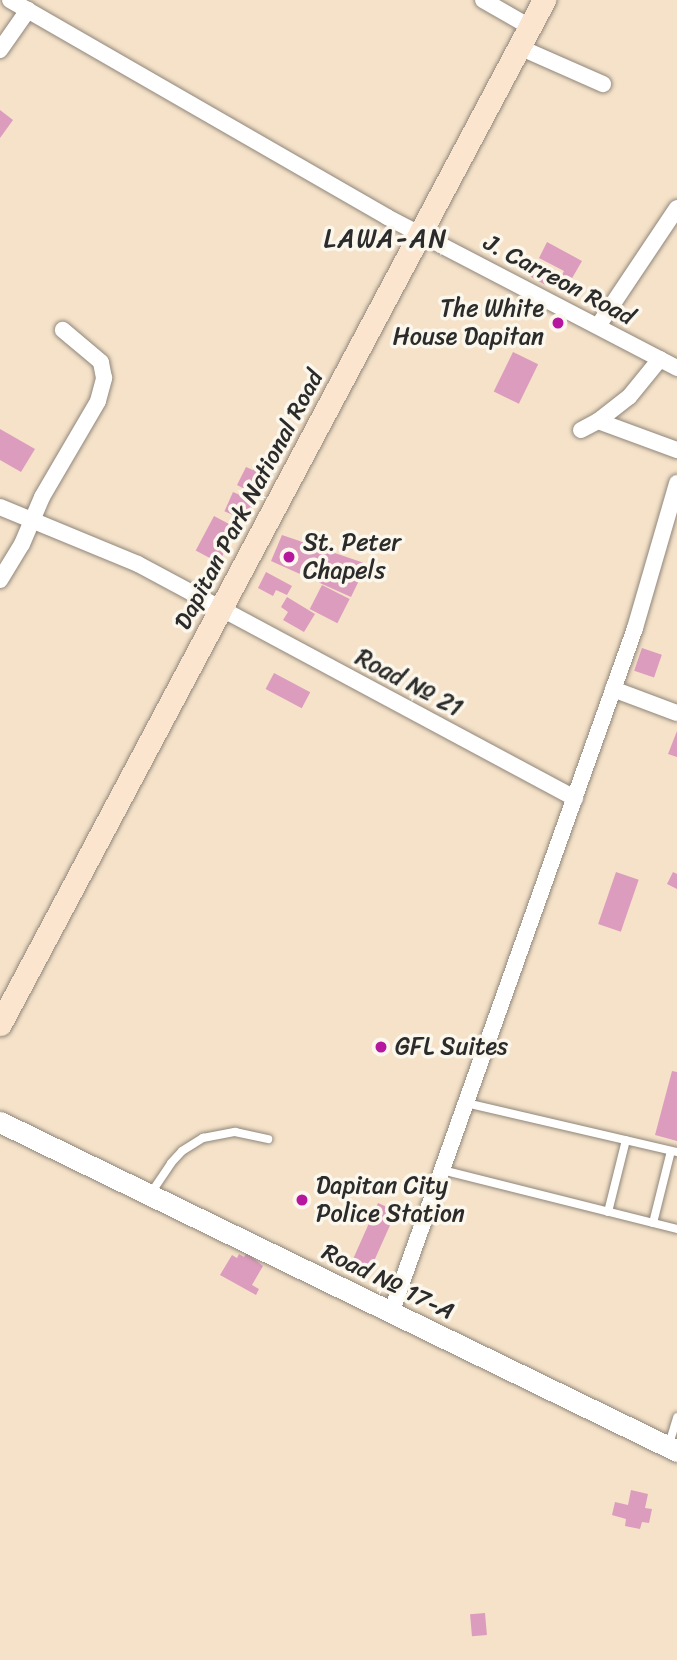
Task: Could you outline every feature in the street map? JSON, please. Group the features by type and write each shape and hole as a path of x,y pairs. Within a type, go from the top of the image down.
{"main road":[{"name":"Dapitan Park National Road","path":"0,1024 544,0"}],"street":[{"name":"J. Carreon Road","path":"9,0 420,233 677,368"},
{"path":"483,0 525,37 603,84"},
{"path":"0,50 28,10"},
{"path":"598,326 677,208"},
{"path":"0,580 32,522 42,497 98,401 104,378 101,362 63,330"},
{"path":"581,430 598,421 643,383 660,359"},
{"path":"598,421 677,450"},
{"path":"391,1313 635,628 677,483"},
{"name":"Road № 21","path":"0,507 138,564 575,798"},
{"path":"613,689 677,713"},
{"name":"Road № 17-A","path":"0,1122 673,1449"}],"lane":[{"path":"466,1102 674,1152 653,1223"},
{"path":"150,1195 182,1151 203,1138 235,1132 268,1139"},
{"path":"608,1212 626,1140"},
{"path":"442,1170 677,1229"},
{"path":"673,1449 677,1417"}],"building":[{"path":"0,110 13,120 0,138"},
{"path":"547,242 582,261 571,280 562,275 564,271 539,258"},
{"path":"539,262 555,271 547,286 531,277"},
{"path":"513,352 538,364 519,404 494,392"},
{"path":"0,429 35,449 21,472 0,460"},
{"path":"255,466 271,480 258,496 237,485 246,467 253,470"},
{"path":"233,492 255,502 246,521 224,511"},
{"path":"214,516 237,528 219,563 196,550"},
{"path":"282,535 367,564 351,597 271,561"},
{"path":"266,572 292,586 287,595 276,590 273,596 258,588"},
{"path":"322,585 350,599 337,623 310,609"},
{"path":"287,597 315,614 304,632 283,620 288,612 281,607"},
{"path":"642,648 662,655 654,678 634,671"},
{"path":"274,673 310,692 302,708 266,689"},
{"path":"677,731 677,757 668,754"},
{"path":"616,872 639,880 621,932 598,924"},
{"path":"673,872 677,874 677,889 667,884"},
{"path":"672,1071 677,1072 677,1141 655,1135"},
{"path":"378,1203 396,1211 365,1281 347,1272"},
{"path":"247,1253 263,1266 252,1285 259,1289 256,1295 220,1275 232,1255 237,1258 239,1254 244,1257"},
{"path":"631,1490 648,1494 645,1508 652,1509 649,1523 642,1522 640,1529 625,1526 626,1519 612,1515 615,1502 628,1505"},
{"path":"485,1613 487,1635 472,1636 470,1614"}],"place":[{"name":"The White House Dapitan","path":"558,323"},
{"name":"St. Peter Chapels","path":"289,557"},
{"name":"GFL Suites","path":"381,1047"},
{"name":"Dapitan City Police Station","path":"302,1200"}],"district":[{"name":"LAWA-AN","path":"386,239"}]}
